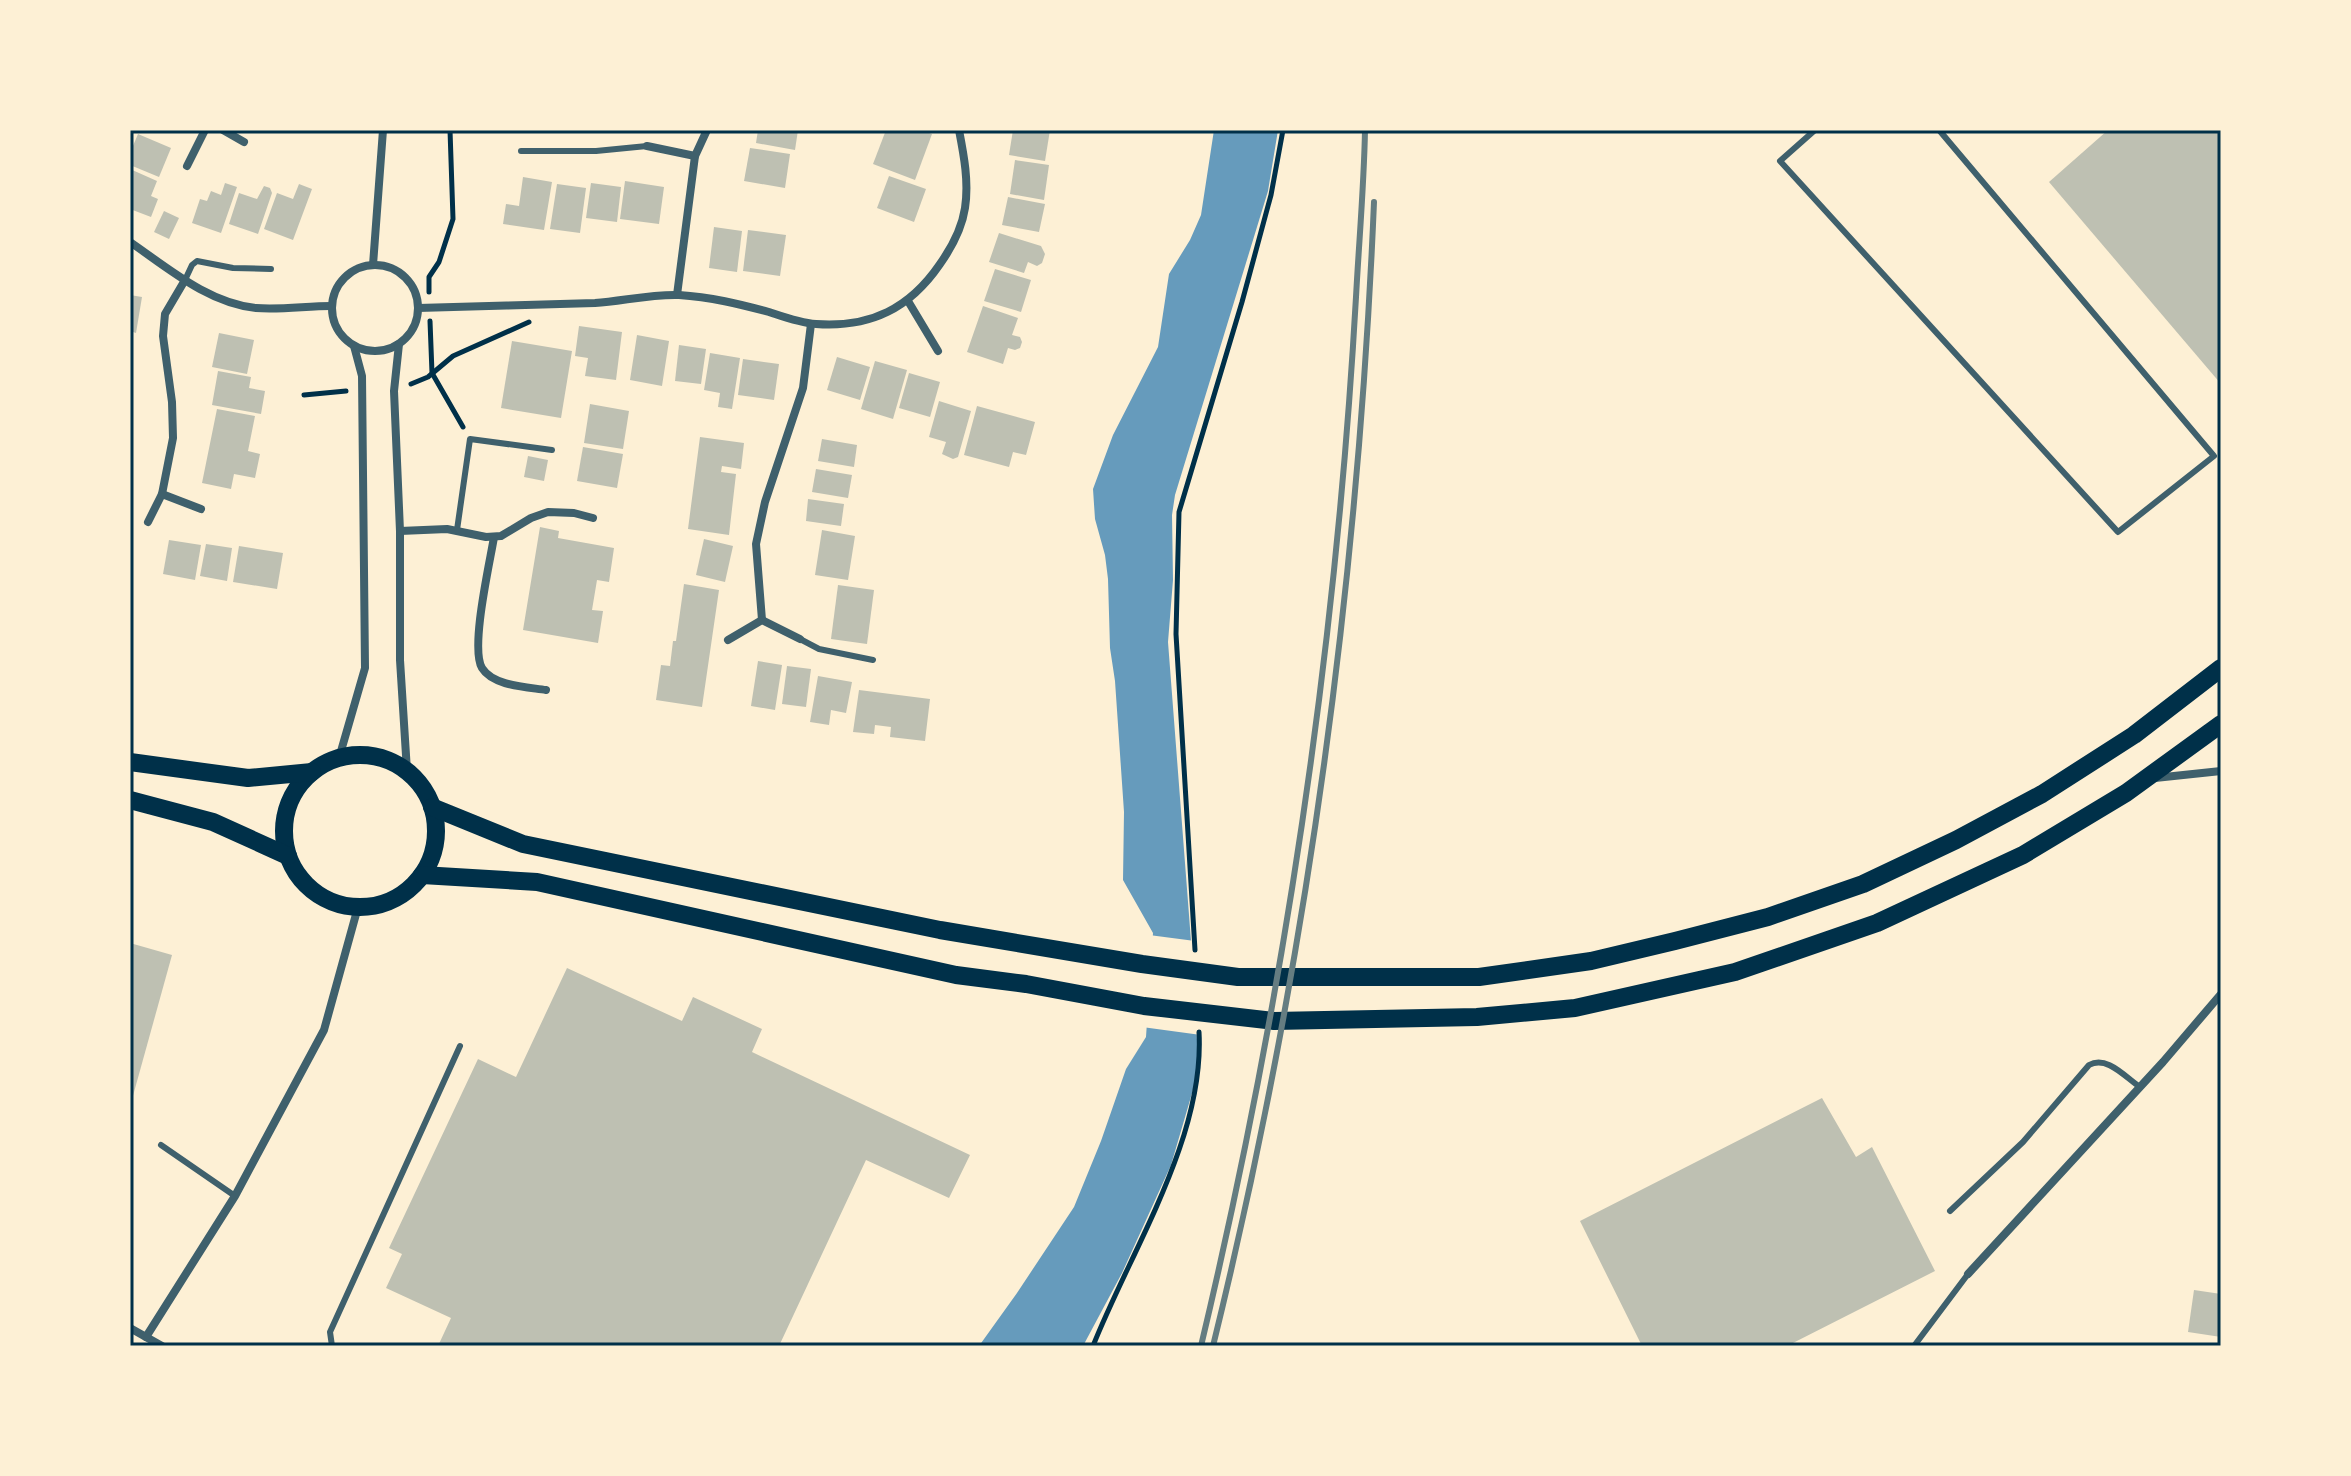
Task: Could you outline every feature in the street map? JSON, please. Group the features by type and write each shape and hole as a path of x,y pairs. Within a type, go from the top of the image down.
{"highway":[{"path":"432,807 523,844 940,930 1142,964 1238,977 1479,977 1591,961 1768,917 1863,884 1956,840 2042,794 2134,735 2221,668"},
{"path":"422,875 537,882 956,975 1026,984 1144,1006 1274,1021 1477,1017 1575,1008 1735,972 1877,923 2023,855 2126,793 2221,724"},
{"path":"354,755 375,757 394,764 407,771 419,784 432,807 435,839 431,859 412,886 392,900 358,907 331,901 315,892 296,872 288,856 284,827 289,805 301,783 312,772 339,758 354,755"},
{"path":"130,762 248,778 312,772"},
{"path":"130,800 213,822 288,856"}],"street":[{"path":"187,166 205,130"},
{"path":"223,130 244,142"},
{"path":"373,265 383,130"},
{"path":"677,295 695,156 707,130"},
{"path":"418,308 569,303 677,295 723,299 811,324 834,325 894,310 908,301 935,272 961,225 966,175 959,130"},
{"path":"647,146 695,156"},
{"path":"130,242 216,297 255,308 331,306"},
{"path":"373,265 393,268 409,281 417,297 418,308 411,331 399,344 374,351 354,346 342,337 331,306 343,278 357,268 373,265"},
{"path":"148,522 162,494 173,438 172,402 163,336 165,314 185,280"},
{"path":"908,301 938,351"},
{"path":"762,620 756,544 765,502 803,388 811,324"},
{"path":"399,344 394,391 400,531 400,660 407,771"},
{"path":"339,758 365,668 362,376 354,346"},
{"path":"162,494 201,509"},
{"path":"400,531 457,530 494,537 548,512 574,513 593,518"},
{"path":"494,537 479,629 478,653 482,668 495,679 546,690"},
{"path":"762,620 800,639"},
{"path":"728,640 762,620"},
{"path":"2144,780 2221,771"},
{"path":"146,1337 235,1196 324,1030 358,907"},
{"path":"1968,1274 2221,994"},
{"path":"130,1328 162,1346"}],"lane":[{"path":"1815,130 1780,161 2118,532 2214,456 1939,130"},
{"path":"521,151 596,151 647,146"},
{"path":"185,280 197,261 233,268 271,269"},
{"path":"457,530 470,439 552,450"},
{"path":"800,639 819,649 873,660"},
{"path":"332,1346 330,1332 460,1046"},
{"path":"1950,1211 2023,1142 2089,1065 2106,1062 2140,1087"},
{"path":"161,1145 235,1196"},
{"path":"1914,1346 1968,1274"}],"path":[{"path":"450,130 453,219 439,262 429,277 432,373 470,439"},
{"path":"1196,962 1176,634 1179,512 1271,195 1283,130"},
{"path":"394,391 428,377 453,356 569,303"},
{"path":"304,395 362,390"},
{"path":"1093,1346 1157,1207 1187,1122 1200,1061 1198,1022"}],"water":[{"path":"1214,130 1278,130 1268,191 1175,495 1172,515 1173,580 1168,642 1191,941 1198,1056 1195,1083 1171,1165 1122,1273 1083,1346 979,1346 1074,1207 1126,1069 1146,1037 1153,933 1123,880 1124,812 1110,648 1108,579 1095,519 1093,489 1113,435 1158,347 1169,274 1201,215"}],"pier":[{"path":"1149,935 1195,941 1201,1035 1142,1027"}],"building":[{"path":"758,130 798,130 795,150 756,143"},
{"path":"886,130 921,130 932,134 915,180 873,164"},
{"path":"1013,130 1050,130 1045,161 1009,155"},
{"path":"2108,130 2221,130 2221,384 2049,182"},
{"path":"138,134 171,148 159,177 130,165 130,153"},
{"path":"750,148 790,154 785,188 744,181"},
{"path":"1015,160 1049,165 1044,200 1010,194"},
{"path":"130,169 157,181 151,196 158,199 151,217 130,209"},
{"path":"889,176 926,189 914,222 877,208"},
{"path":"523,177 552,182 544,230 503,224 506,204 519,206"},
{"path":"625,181 664,187 659,224 620,219"},
{"path":"225,183 237,187 221,233 192,223 200,199 207,201 211,191 221,195"},
{"path":"591,183 621,187 617,222 586,218"},
{"path":"299,184 312,189 293,240 264,229 277,193 293,199"},
{"path":"557,184 586,188 580,233 550,229"},
{"path":"264,186 270,188 272,193 258,234 229,224 239,193 257,199"},
{"path":"1008,197 1045,204 1039,232 1002,225"},
{"path":"164,211 179,218 169,239 154,232"},
{"path":"714,227 742,231 737,272 709,268"},
{"path":"748,230 786,235 780,276 743,271"},
{"path":"999,233 1041,246 1045,254 1042,263 1037,266 1028,262 1024,273 989,262"},
{"path":"995,269 1031,280 1021,312 984,301"},
{"path":"130,295 142,297 136,333 130,331"},
{"path":"983,306 1018,318 1012,335 1020,337 1022,342 1020,348 1008,348 1003,364 967,352"},
{"path":"579,326 622,332 616,380 585,376 588,358 575,356"},
{"path":"219,333 254,340 247,374 212,367"},
{"path":"637,335 669,341 662,386 630,380"},
{"path":"512,341 572,351 561,418 501,408"},
{"path":"679,345 706,349 701,384 675,381"},
{"path":"710,353 740,358 732,409 718,407 720,393 704,390"},
{"path":"837,357 870,367 860,400 827,390"},
{"path":"743,359 779,364 774,400 738,395"},
{"path":"875,361 907,370 893,419 861,409"},
{"path":"218,371 251,377 249,388 265,391 261,414 212,405"},
{"path":"909,373 940,382 930,417 899,408"},
{"path":"939,401 971,411 958,457 953,459 942,454 946,442 929,437"},
{"path":"590,404 629,411 623,449 584,443"},
{"path":"977,406 1035,422 1026,455 1013,452 1009,467 964,455"},
{"path":"217,409 255,416 248,451 260,454 255,478 234,474 231,489 202,483"},
{"path":"700,437 744,443 741,469 722,466 721,472 736,474 729,535 688,529"},
{"path":"822,439 857,445 854,467 818,461"},
{"path":"583,447 623,454 617,488 577,481"},
{"path":"528,456 548,460 544,481 524,477"},
{"path":"816,469 852,475 848,498 812,492"},
{"path":"808,499 844,504 841,526 806,521"},
{"path":"540,527 559,531 558,538 614,548 609,582 597,580 592,610 603,611 598,643 523,630"},
{"path":"822,530 855,536 848,580 815,575"},
{"path":"704,539 733,546 725,582 696,575"},
{"path":"169,540 201,545 195,580 163,574"},
{"path":"206,544 232,548 227,581 200,576"},
{"path":"239,546 283,553 277,589 233,582"},
{"path":"684,584 719,590 702,707 656,700 661,665 670,666"},
{"path":"838,585 874,590 867,644 831,639"},
{"path":"758,661 782,665 775,710 751,706"},
{"path":"787,666 811,669 806,707 782,704"},
{"path":"818,676 852,682 846,713 831,710 829,725 810,722"},
{"path":"859,690 930,699 925,741 890,737 891,727 875,725 874,734 853,732"},
{"path":"130,943 172,955 131,1103 130,1103"},
{"path":"567,968 682,1021 693,997 762,1029 752,1052 970,1155 949,1198 866,1160 779,1346 438,1346 451,1318 386,1288 402,1254 389,1248 478,1059 516,1077"},
{"path":"1822,1098 1856,1157 1872,1147 1935,1271 1787,1346 1642,1346 1580,1221"},
{"path":"2194,1290 2221,1294 2221,1337 2188,1332"}],"railway":[{"path":"1201,1346 1257,1087 1281,956 1320,693 1347,429 1365,130"},
{"path":"1213,1346 1275,1064 1322,778 1355,491 1374,202"}]}
